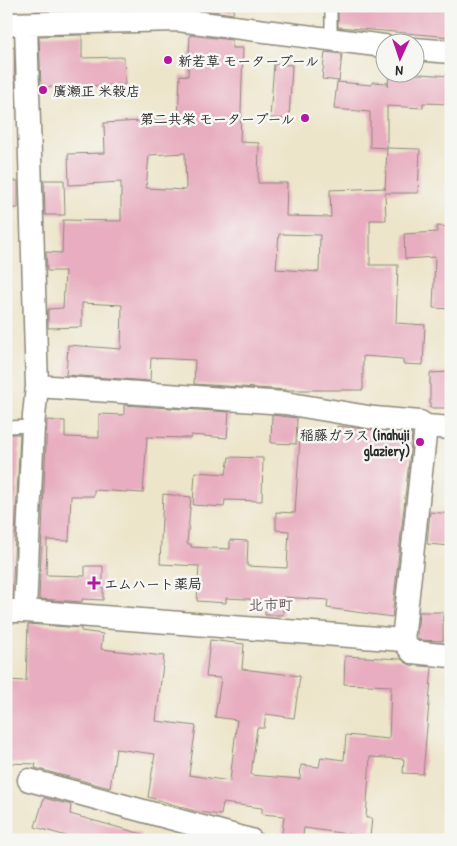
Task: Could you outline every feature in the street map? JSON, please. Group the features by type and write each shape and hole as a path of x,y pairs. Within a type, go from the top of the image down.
{"street":[{"path":"374,45 178,20 16,20 36,386 16,611 403,640"},
{"path":"424,50 451,52"},
{"path":"36,386 285,403 374,418 420,422 426,426 451,428"},
{"path":"426,426 403,640 412,652 451,656"},
{"path":"29,780 251,840"}],"lane":[{"path":"331,6 331,41"},
{"path":"6,427 33,426"}],"building":[{"path":"35,6 82,6 82,9 35,10"},
{"path":"191,6 234,6 233,14 191,8"},
{"path":"338,6 451,6 451,37 424,35 424,32 394,32 338,27"},
{"path":"82,35 82,58 124,57 125,85 41,87 39,36"},
{"path":"190,35 232,40 232,48 243,48 240,142 259,143 258,183 287,183 286,216 331,217 330,190 385,188 385,190 387,148 420,149 418,193 385,193 386,220 370,220 370,265 398,265 396,323 425,325 423,365 403,364 403,359 363,356 363,390 288,390 194,384 195,360 151,358 150,381 66,375 68,345 121,349 122,305 82,303 82,327 48,328 48,309 63,308 65,271 47,271 46,252 62,253 63,220 121,221 121,182 69,185 68,154 105,153 104,123 178,119 180,75 188,76","holes":["185,153 186,190 146,188 149,155","279,234 320,235 319,272 276,269"]},
{"path":"6,47 14,47 15,88 6,88"},
{"path":"325,52 342,54 339,81 322,79"},
{"path":"274,64 292,65 289,119 270,118"},
{"path":"424,74 451,76 451,104 423,103 423,108 387,106 387,148 370,147 370,112 334,109 337,82 372,85 372,82 388,83 388,86 388,82 424,82"},
{"path":"44,180 64,180 65,215 45,215"},
{"path":"6,181 18,181 18,208 6,208"},
{"path":"437,226 451,227 451,309 433,308 435,257 405,259 404,234 437,232"},
{"path":"451,372 451,408 430,408 430,373"},
{"path":"124,405 229,412 227,438 191,435 191,438 147,437 143,493 94,490 94,496 71,496 69,541 47,540 46,575 85,576 85,566 103,566 103,600 82,599 82,602 39,599 47,420 65,421 65,437 99,438 99,414 124,415"},
{"path":"272,415 297,418 296,444 271,443"},
{"path":"337,426 412,434 392,617 327,608 328,600 283,597 283,615 265,615 266,600 226,598 226,603 197,601 199,566 160,564 163,494 191,497 187,544 191,544 191,547 230,549 230,540 248,541 247,566 287,568 289,531 276,530 276,512 295,513 300,438 337,441"},
{"path":"6,434 20,434 12,598 6,598"},
{"path":"229,457 263,458 262,501 225,500 224,507 193,505 195,472 226,474"},
{"path":"430,512 451,514 451,546 427,544"},
{"path":"419,612 443,612 443,641 419,640 417,636"},
{"path":"28,624 81,628 81,631 103,634 101,649 164,656 156,721 196,726 189,775 230,781 237,720 215,717 221,678 206,677 210,640 244,644 242,669 300,676 294,718 266,714 264,728 257,728 251,775 300,779 301,765 319,767 321,757 344,760 346,735 389,739 391,686 344,684 345,656 401,659 410,665 432,667 423,774 403,773 404,759 370,757 366,818 372,818 370,837 304,828 303,836 282,834 284,816 262,814 262,808 223,803 221,815 198,812 148,797 155,754 116,749 110,788 35,768 36,764 6,763 6,680 26,681"},
{"path":"44,798 71,805 70,814 142,834 141,840 80,840 35,827"}],"place":[{"name":"新若草 モータープール","path":"168,60"},
{"name":"廣瀬正 米穀店","path":"43,90"},
{"name":"第二共栄 モータープール","path":"305,118"},
{"name":"稲藤ガラス (inahuji glaziery)","path":"420,442"},
{"name":"エムハート薬局","path":"94,583"}],"district":[{"name":"北市町","path":"271,604"}]}
